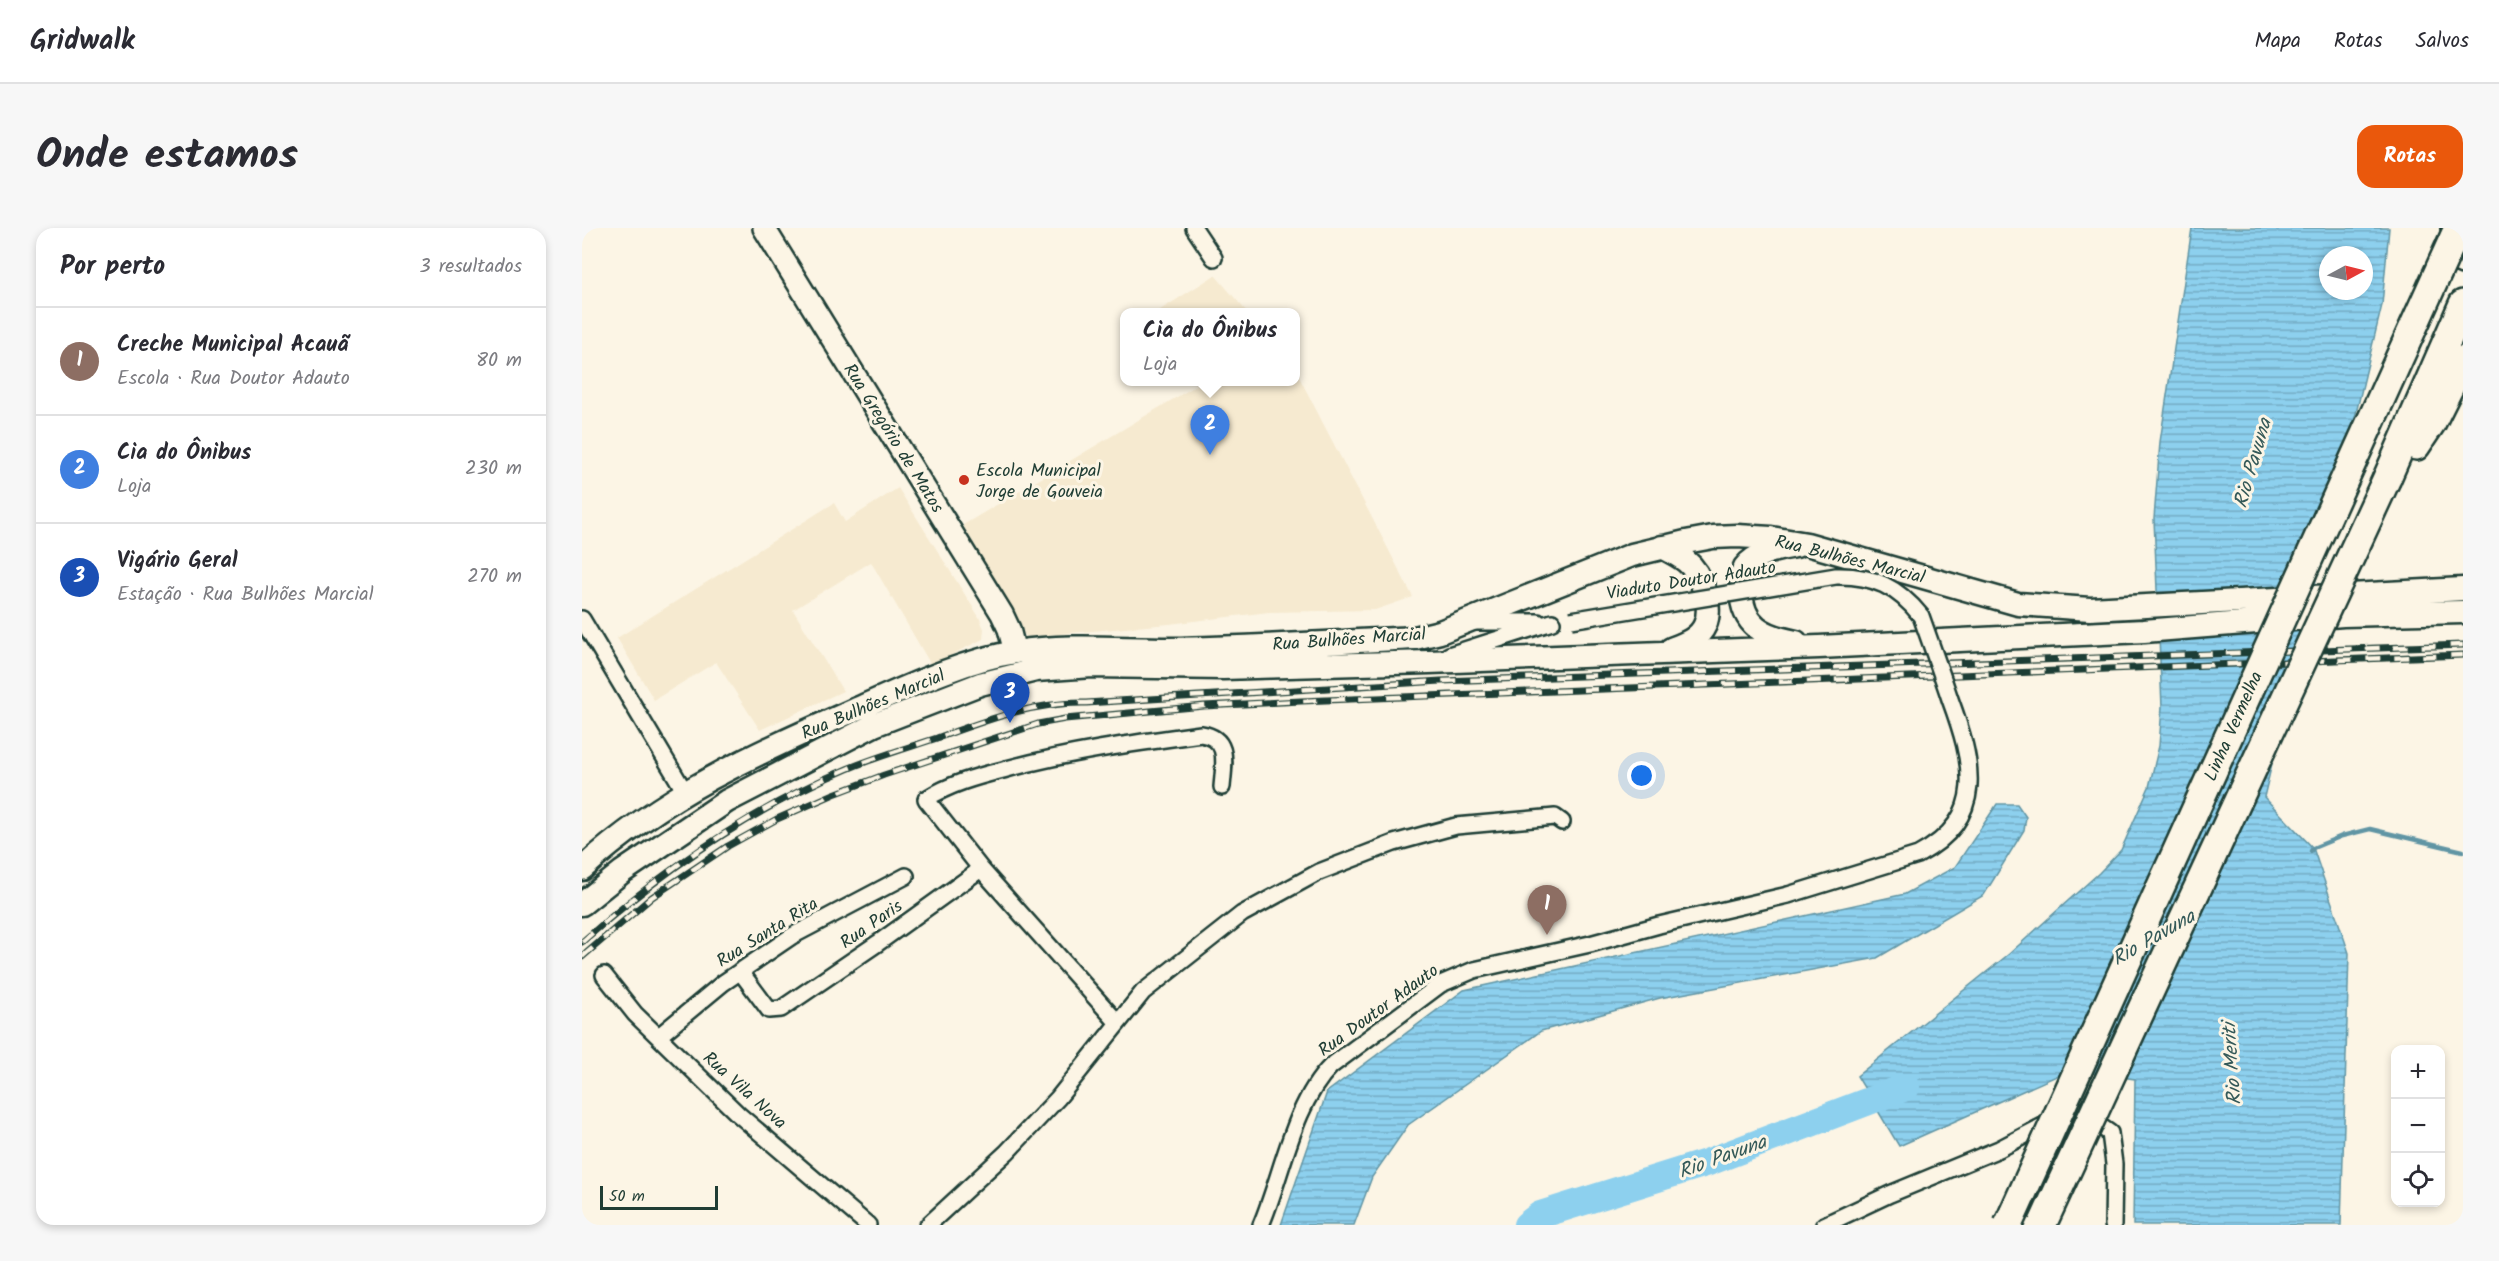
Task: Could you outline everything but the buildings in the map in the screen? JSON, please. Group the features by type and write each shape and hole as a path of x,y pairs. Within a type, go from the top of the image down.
{"highway":[{"path":"2456,228 2463,260"},
{"name":"Linha Vermelha","path":"2008,1225 2456,228"},
{"name":"Linha Vermelha","path":"2042,1225 2387,478 2463,304"},
{"path":"2387,478 2418,443 2463,360"}],"main road":[{"name":"Rua Bulhões Marcial","path":"582,904 622,872 728,801 874,725 980,684 1017,673 1053,668 1223,668 1415,638 1466,622 1632,555 1713,537 1771,538 1807,544 2018,603 2090,609 2145,604 2342,606"},
{"path":"1807,544 1779,549 1758,556 1745,567 1741,582 1741,601 1747,618 1757,628 1772,637 1819,647"},
{"path":"1662,547 1687,562 1700,578 1706,596 1707,612 1705,625 1697,635 1687,643 1662,653"},
{"path":"2342,606 2463,589"},
{"name":"Rua Bulhões Marcial","path":"582,869 636,826 686,792 759,751 890,694 979,662 1015,652 1083,648 1171,649 1429,662 1819,647 2144,631 2342,606"},
{"path":"2342,606 2463,612"}],"street":[{"name":"Rua Gregório de Matos","path":"764,228 1002,614 1015,652"},
{"path":"1194,228 1214,258"},
{"name":"Viaduto Doutor Adauto","path":"1466,622 1571,620 1836,576 1871,579 1887,585 1910,602 1921,616 1960,727 1971,773 1968,797 1959,820 1935,846 1917,855 1788,895"},
{"path":"582,619 686,792"},
{"name":"Viaduto Doutor Adauto","path":"1429,662 1552,622"},
{"path":"1118,1023 981,869 926,799 942,789 963,781 1048,759 1100,748 1201,734 1212,735 1220,743 1223,753 1222,787"},
{"path":"928,1225 1007,1152 1058,1098 1143,992 1247,911 1319,872 1394,843 1456,826 1555,817 1562,822"},
{"name":"Rua Paris","path":"740,971 770,1010 782,1009 981,869"},
{"name":"Rua Santa Rita","path":"659,1036 740,971 792,936 906,876"},
{"name":"Rua Doutor Adauto","path":"1262,1225 1293,1135 1308,1097 1320,1077 1331,1066 1441,984 1474,970 1788,895"},
{"name":"Rua Vila Nova","path":"604,975 635,1014 738,1114 868,1225"},
{"path":"1824,1225 1890,1194 1999,1149 2075,1108 2110,1133 2114,1164 2113,1225"}],"shaded area":[{"path":"1215,275 1244,308 1163,308"},
{"path":"1300,379 1413,597 1375,610 1269,612 1026,637 963,525 1195,386 1300,386"},
{"path":"898,488 979,617 984,629 983,639 931,665 871,562 793,610 843,691 760,730 716,662 654,700 617,638 834,503 845,522"}],"water":[{"name":"Rio Meriti","path":"2192,228 2389,228 2382,305 2264,797 2313,848 2349,953 2341,1225 2133,1225 2135,1079 2070,1070 1899,1146 1857,1076 2009,954 2099,873 2121,850 2149,787 2159,746 2162,707 2154,519 2160,442"},
{"path":"1997,804 2017,804 2026,817 2024,830 1984,895 1877,958 1660,998 1541,1031 1408,1125 1372,1177 1354,1225 1281,1225 1327,1092 1464,990 1905,894 1955,867"}],"waterway":[{"path":"2311,851 2313,848 2342,836 2370,829 2463,851"},
{"name":"Rio Pavuna","path":"1527,1225 1540,1215 1706,1163 1906,1087"}],"railway":[{"path":"582,942 643,891 707,845 741,823 810,786 858,765 974,725 1010,713 1047,706 1441,681 2463,645"},
{"path":"582,957 652,897 728,846 777,819 884,775 1038,724 1065,719 1204,706 1301,701 2463,655"}],"place":[{"name":"Cia do Ônibus","path":"1210,455"},
{"name":"Escola Municipal Jorge de Gouveia","path":"964,480"},
{"name":"Vigário Geral","path":"1010,723"},
{"name":"Creche Municipal Acauã","path":"1547,935"}]}
